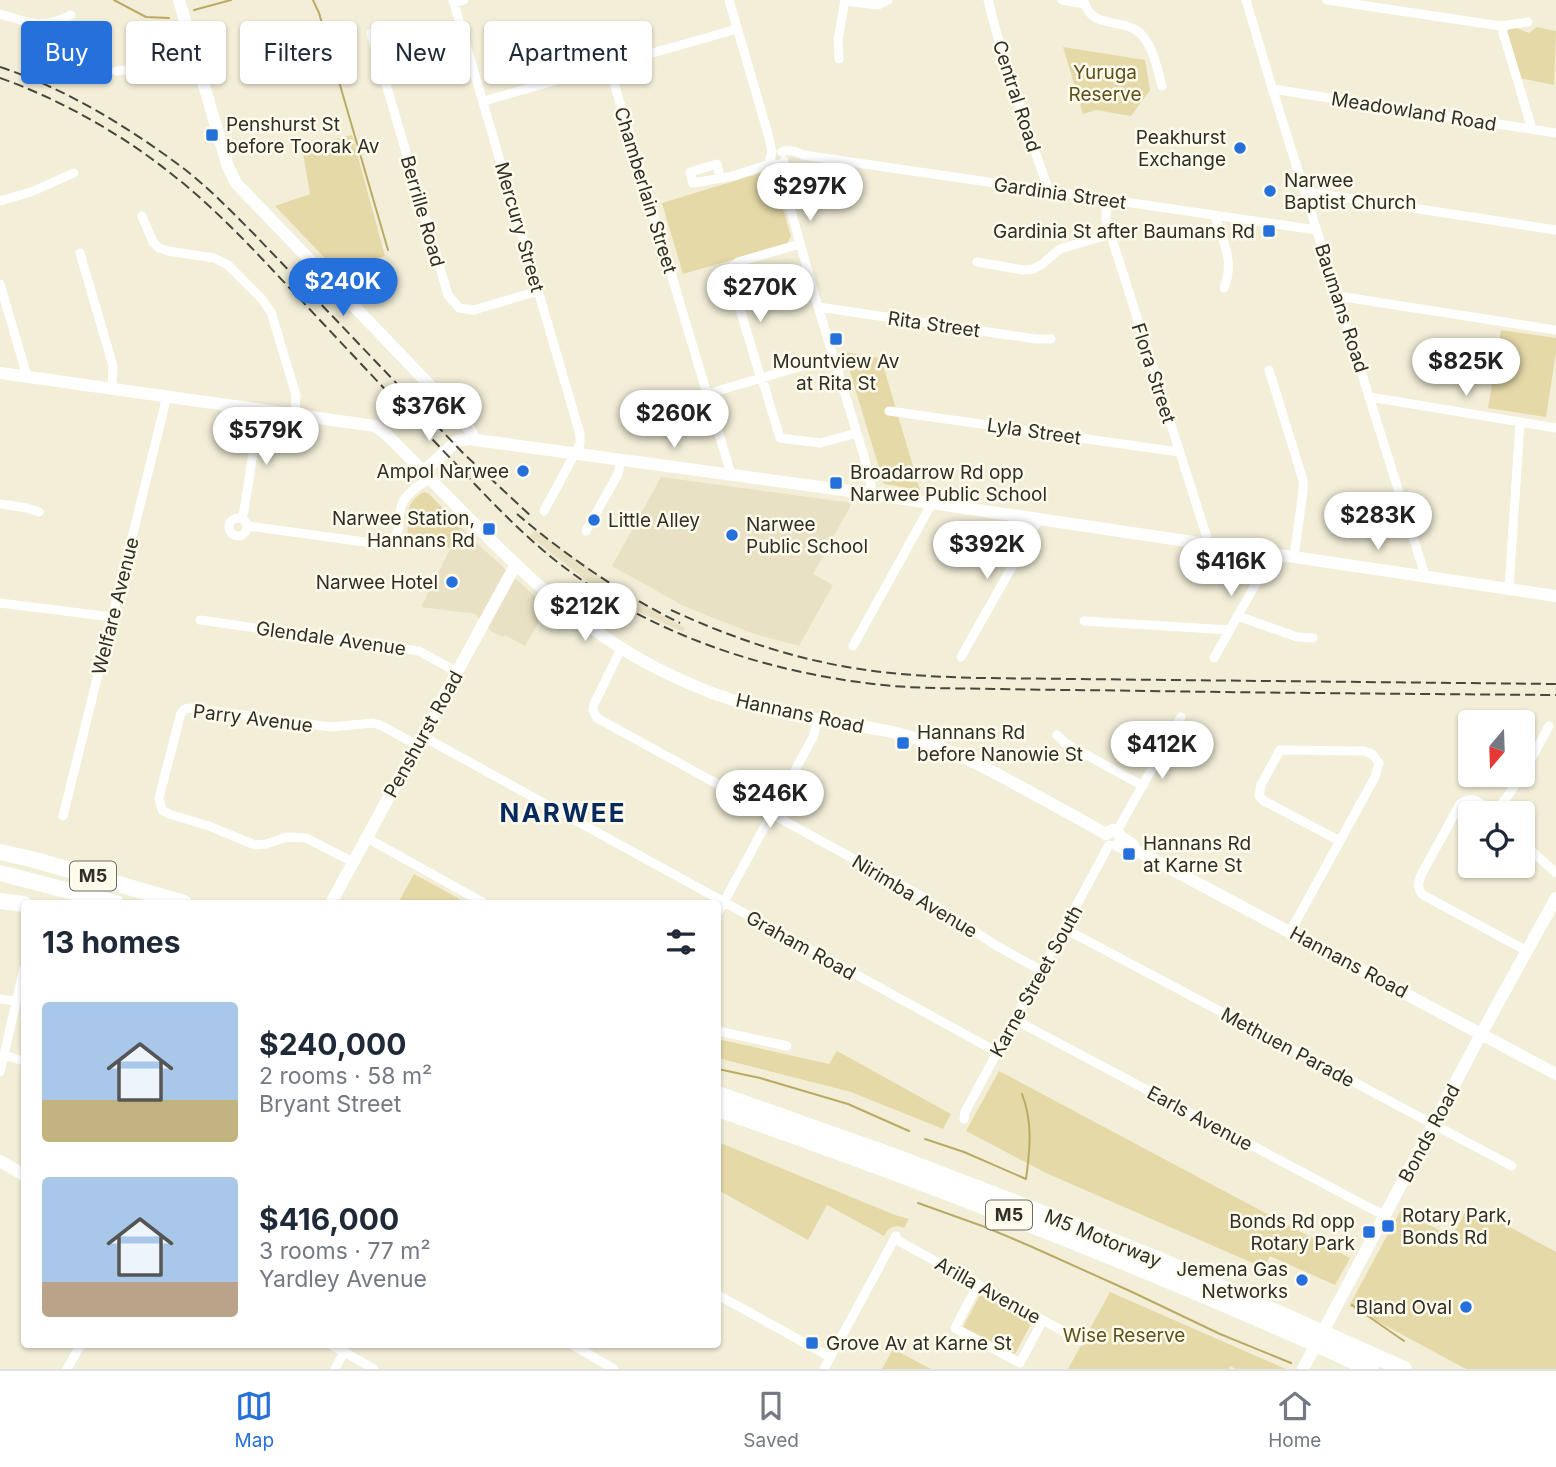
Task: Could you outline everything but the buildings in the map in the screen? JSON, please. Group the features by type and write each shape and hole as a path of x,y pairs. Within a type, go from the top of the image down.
{"highway":[{"name":"M5","path":"0,852 174,900"},
{"name":"M5","path":"0,861 74,878 147,900"},
{"name":"M5","path":"0,873 105,900"},
{"path":"0,901 21,904"},
{"name":"M5 Motorway","path":"721,1095 891,1155 1060,1220 1161,1261 1341,1348 1404,1369"},
{"name":"M5 Motorway","path":"721,1110 894,1171 1299,1329"},
{"name":"M5","path":"1341,1348 1369,1369"}],"main road":[{"path":"179,0 185,21"},
{"path":"204,84 231,176 236,183 465,422 473,439"},
{"path":"0,373 295,414"},
{"name":"Hannans Road","path":"295,414 361,423 381,429 555,600 621,649 664,672 707,691 767,710 885,731 932,744 975,762 1556,1074"},
{"path":"426,475 457,441 473,439 870,494 1556,596"},
{"name":"Penshurst Road","path":"333,900 516,564"},
{"name":"Bonds Road","path":"1303,1369 1556,898"},
{"path":"0,1161 21,1173"}],"street":[{"path":"453,2 464,0"},
{"path":"729,0 768,134 777,145 779,187 786,194 871,485 870,494"},
{"path":"839,59 838,40 845,1 878,5 888,0"},
{"name":"Central Road","path":"988,0 1002,54 1049,192"},
{"path":"1062,0 1084,2 1092,17 1113,24 1127,25 1140,33 1150,46 1162,86"},
{"name":"Baumans Road","path":"1247,0 1272,89 1425,575"},
{"path":"1327,0 1501,26 1528,22"},
{"name":"Mercury Street","path":"453,2 580,434 580,444 575,453"},
{"path":"0,14 30,23 47,24 71,15"},
{"path":"1501,26 1532,129"},
{"path":"652,53 737,29"},
{"path":"116,71 126,70"},
{"name":"Berrille Road","path":"386,84 448,295 459,308 474,310 538,291"},
{"path":"484,101 544,84"},
{"name":"Chamberlain Street","path":"613,84 731,474"},
{"name":"Meadowland Road","path":"1272,89 1556,133"},
{"name":"Gardinia Street","path":"720,177 733,176 778,158 803,155 1317,230"},
{"path":"0,201 31,192 74,173"},
{"path":"1306,196 1315,193 1556,230"},
{"name":"Flora Street","path":"1107,200 1106,220 1209,544"},
{"path":"142,216 153,242 159,248 214,258 228,265 261,298 271,312 296,395 295,414"},
{"path":"1216,216 1230,265 1224,288"},
{"path":"977,262 1023,270 1033,268 1041,265 1060,249 1111,234"},
{"path":"800,244 738,262 730,268 730,276 780,438 821,443 856,433"},
{"path":"80,253 113,366 112,388"},
{"path":"0,284 27,376"},
{"path":"1338,296 1556,330"},
{"name":"Rita Street","path":"818,307 1051,339"},
{"path":"707,394 833,357"},
{"path":"1269,370 1303,480 1294,556"},
{"name":"Welfare Avenue","path":"63,816 167,396"},
{"path":"1370,397 1556,428"},
{"path":"260,409 244,511 245,522 379,544 389,542 398,532 404,499 426,475"},
{"name":"Lyla Street","path":"889,411 1179,452"},
{"path":"1509,588 1520,423"},
{"path":"544,511 575,453"},
{"path":"586,531 618,474 621,459"},
{"path":"853,646 932,503"},
{"path":"0,504 40,512"},
{"path":"961,657 1039,519"},
{"path":"1214,658 1273,553"},
{"path":"0,603 112,617"},
{"path":"1238,616 1297,637 1313,638"},
{"name":"Glendale Avenue","path":"200,620 419,651 457,671"},
{"path":"1084,621 1230,630"},
{"name":"Nirimba Avenue","path":"621,649 594,704 593,710 597,718 914,892 997,946 1042,971"},
{"name":"Parry Avenue","path":"353,862 306,838 287,837 255,845 162,810 159,798 181,713 188,708 195,708 324,726 373,723 419,740"},
{"name":"Karne Street South","path":"964,1119 965,1112 1014,1020 1181,717"},
{"path":"721,906 813,737 818,719"},
{"path":"1504,801 1520,780 1549,726"},
{"path":"1057,735 1065,743 1143,786"},
{"name":"Graham Road","path":"419,740 719,900"},
{"path":"1290,932 1340,841 1377,772 1379,763 1375,757 1364,751 1280,750 1261,785 1259,796 1340,841"},
{"path":"1458,808 1421,875 1419,888 1428,898 1527,951"},
{"path":"366,838 479,900"},
{"path":"1535,854 1556,873"},
{"name":"Graham Road","path":"723,902 997,1052"},
{"name":"Methuen Parade","path":"1065,929 1512,1166"},
{"path":"0,1072 21,980"},
{"path":"0,999 16,1001"},
{"name":"Earls Avenue","path":"1014,1020 1385,1216"},
{"path":"721,1032 787,1046"},
{"path":"4,1055 21,1060"},
{"name":"Arilla Avenue","path":"830,1357 896,1237 1081,1340"},
{"path":"978,1284 956,1328 1020,1363 1043,1320"},
{"path":"721,1297 830,1357 824,1369"},
{"path":"67,1369 79,1348"},
{"path":"337,1348 373,1369"},
{"path":"578,1348 614,1369"},
{"path":"335,1369 344,1352"}],"shaded area":[{"name":"Narwee Public School","path":"661,477 852,503 813,574 833,585 799,646 758,635 682,605 612,566"},
{"path":"461,527 547,607 525,646 491,631 475,614 421,607"},
{"path":"535,530 618,589 685,628 683,632 628,607 582,577 530,536"}],"green space":[{"path":"1514,27 1529,33 1537,27 1556,31 1554,85 1519,78 1506,34"},
{"name":"Yuruga Reserve","path":"1063,47 1145,60 1150,90 1131,116 1096,110 1083,114"},
{"path":"352,135 385,256 355,265 367,290 386,286 388,297 366,301 275,206 310,194 302,147"},
{"path":"771,170 791,236 787,244 683,274 662,203"},
{"path":"1501,330 1556,338 1546,417 1488,408"},
{"path":"844,352 881,358 920,490 884,484"},
{"path":"424,492 461,527 450,548 408,538 407,518 410,506"},
{"path":"414,874 462,900 400,900"},
{"path":"721,1040 829,1064 837,1051 951,1114 943,1129 851,1092 721,1059"},
{"path":"999,1071 1350,1258 1335,1285 1270,1256 1264,1268 1046,1173 966,1131"},
{"path":"721,1143 909,1219 904,1228 892,1227 884,1236 827,1205 808,1240 721,1192"},
{"path":"1469,1205 1556,1252 1556,1369 1466,1369 1349,1306 1401,1210 1452,1237"},
{"name":"Wise Reserve","path":"1110,1292 1286,1369 1236,1369 1230,1366 1229,1369 1068,1369"},
{"path":"980,1295 1032,1322 1015,1354 963,1327"},
{"path":"893,1349 931,1369 882,1369"}],"waterway":[{"path":"114,0 146,17 169,18"},
{"path":"194,10 231,0"},
{"path":"313,0 388,250"},
{"path":"721,1070 760,1078 848,1104 909,1131"},
{"path":"925,1139 964,1152 1026,1179 1029,1126 1022,1094"},
{"path":"918,1203 1030,1246 1220,1334 1291,1363"},
{"path":"1352,1305 1404,1341"}],"railway":[{"path":"0,67 71,97 116,122 199,181 254,234 463,453 532,517"},
{"path":"0,78 91,120 135,147 184,184 246,242 521,531 559,563 613,600 685,636 763,663 843,680 897,686 1033,690 1556,695"},
{"path":"517,514 595,573 680,623"},
{"path":"671,610 774,650 855,668 907,674 979,678 1556,684"}],"place":[{"name":"Penshurst St before Toorak Av","path":"212,135"},
{"name":"Peakhurst Exchange","path":"1240,148"},
{"name":"Narwee Baptist Church","path":"1270,191"},
{"name":"Gardinia St after Baumans Rd","path":"1269,231"},
{"name":"Mountview Av at Rita St","path":"836,339"},
{"name":"Ampol Narwee","path":"523,471"},
{"name":"Broadarrow Rd opp Narwee Public School","path":"836,483"},
{"name":"Little Alley","path":"594,520"},
{"name":"Narwee Station, Hannans Rd","path":"489,529"},
{"name":"Narwee Public School","path":"732,535"},
{"name":"Narwee Hotel","path":"452,582"},
{"name":"Hannans Rd before Nanowie St","path":"903,743"},
{"name":"Hannans Rd at Karne St","path":"1129,854"},
{"name":"Rotary Park, Bonds Rd","path":"1388,1226"},
{"name":"Bonds Rd opp Rotary Park","path":"1369,1232"},
{"name":"Jemena Gas Networks","path":"1302,1280"},
{"name":"Bland Oval","path":"1466,1307"},
{"name":"Grove Av at Karne St","path":"812,1343"}],"district":[{"name":"NARWEE","path":"563,813"}]}
